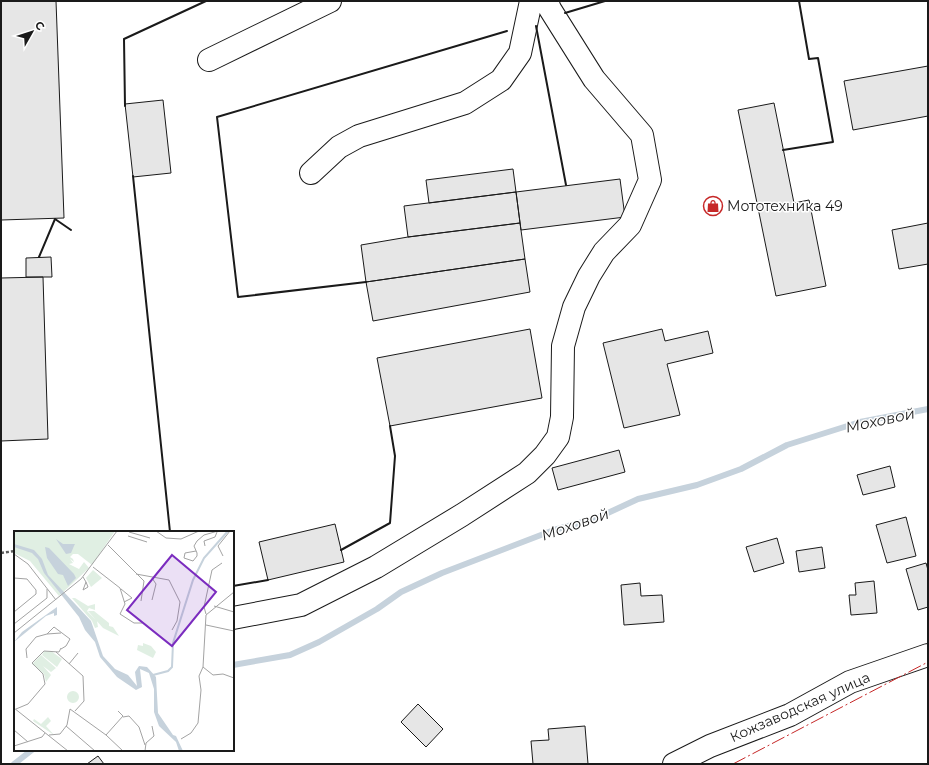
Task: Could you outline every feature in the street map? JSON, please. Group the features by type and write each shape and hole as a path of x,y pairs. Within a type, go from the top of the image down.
{"street":[{"path":"209,60 330,1"},
{"path":"311,173 339,148 359,136 465,103 501,80 520,53 530,1"},
{"path":"234,618 301,606 376,567 462,515 527,473 545,455 558,437 562,417 563,346 574,307 589,276 604,252 630,225 650,180 642,135 594,79 550,9 547,1"},
{"name":"Кожзаводская улица","path":"674,764 710,746 790,715 850,682 928,655"}],"path":[{"path":"1,554 14,551"}],"building":[{"path":"1,1 56,1 64,218 1,220"},
{"path":"928,66 928,116 853,130 844,81"},
{"path":"163,100 171,173 133,177 125,104"},
{"path":"774,103 794,203 809,200 826,286 776,296 738,110"},
{"path":"513,169 516,192 429,203 426,180"},
{"path":"620,179 625,217 521,230 516,192"},
{"path":"516,192 520,223 408,237 404,206"},
{"path":"520,223 525,259 366,282 361,245 408,237"},
{"path":"928,223 928,264 899,269 892,230"},
{"path":"51,257 52,277 26,277 26,258"},
{"path":"525,259 530,292 373,321 366,282"},
{"path":"43,277 48,439 1,441 1,278"},
{"path":"530,329 542,398 390,426 377,358"},
{"path":"662,329 665,341 708,331 713,353 667,364 680,415 624,428 603,343"},
{"path":"619,450 625,472 558,490 552,468"},
{"path":"890,466 895,487 863,495 857,475"},
{"path":"906,517 916,556 887,563 876,525"},
{"path":"335,524 344,562 268,580 259,542"},
{"path":"777,538 784,563 754,572 746,547"},
{"path":"822,547 825,568 799,572 796,551"},
{"path":"926,563 928,570 928,607 918,610 906,569"},
{"path":"874,581 877,613 851,615 849,595 856,595 855,583"},
{"path":"640,583 641,596 662,595 664,622 624,625 621,585"},
{"path":"418,704 443,729 426,747 401,722"},
{"path":"585,726 588,764 533,764 531,741 549,740 548,729"},
{"path":"98,756 104,764 87,764"}],"waterway":[{"name":"Моховой","path":"234,665 290,655 319,642 377,609 401,592 442,573 554,530 597,518 638,499 697,485 741,469 787,445 860,422 928,409"},
{"name":"Моховой","path":"14,764 31,751"}],"wall":[{"path":"125,106 124,39 206,1"},
{"path":"565,13 605,1"},
{"path":"783,150 833,142 818,58 809,59 799,1"},
{"path":"536,26 566,185"},
{"path":"366,282 238,297 217,117 507,31"},
{"path":"133,176 170,531"},
{"path":"39,257 55,219 71,230"},
{"path":"341,550 390,523 395,456 390,426"},
{"path":"234,586 268,580"}],"power":[{"path":"733,764 928,662"}],"place":[{"name":"Мототехника 49","path":"713,206"}]}
